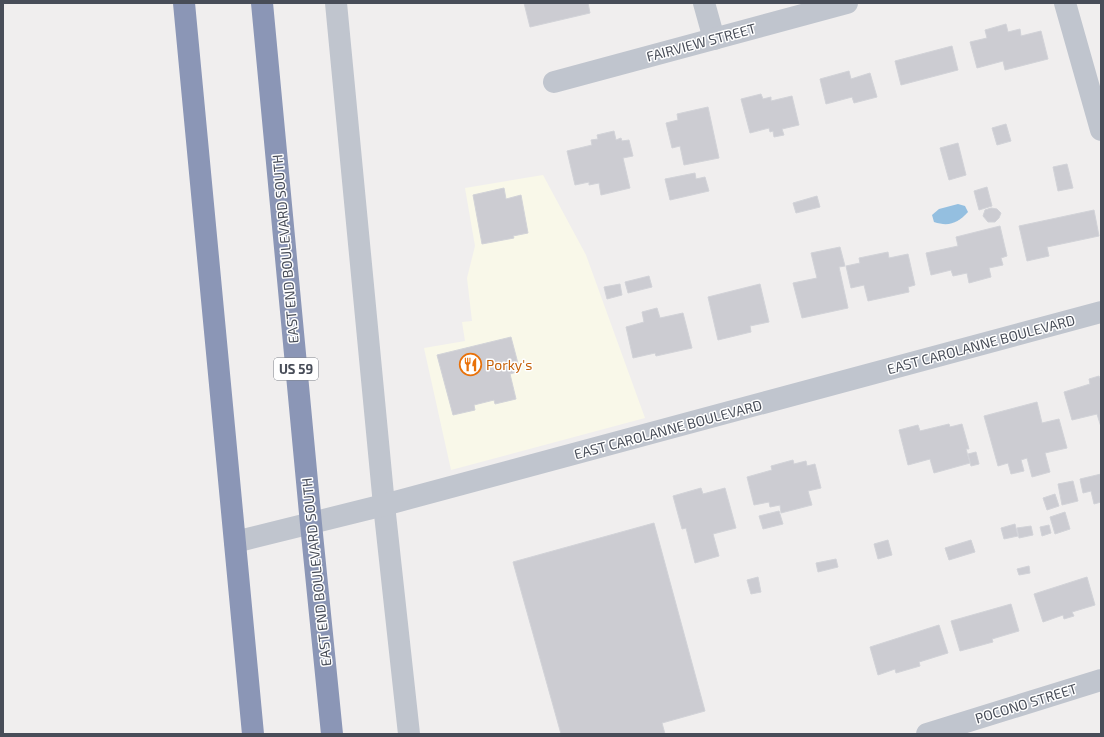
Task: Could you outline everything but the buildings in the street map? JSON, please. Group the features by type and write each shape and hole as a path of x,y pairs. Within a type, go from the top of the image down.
{"highway":[{"path":"184,3 253,734"},
{"name":"EAST END BOULEVARD SOUTH","path":"262,3 310,524 332,734"}],"street":[{"path":"336,3 384,505 409,734"},
{"path":"704,3 714,39"},
{"name":"FAIRVIEW STREET","path":"554,82 847,3"},
{"path":"1065,3 1101,130"},
{"name":"EAST CAROLANNE BOULEVARD","path":"234,542 384,505 1101,312"},
{"name":"POCONO STREET","path":"927,734 1101,680"}],"shaded area":[{"path":"543,175 586,255 645,418 451,470 424,348 465,341 462,322 472,321 467,278 475,246 465,188"}],"water":[{"path":"958,204 965,206 968,212 961,219 949,224 934,222 932,215 939,209"}],"place":[{"name":"Porky's","path":"471,364"}]}
